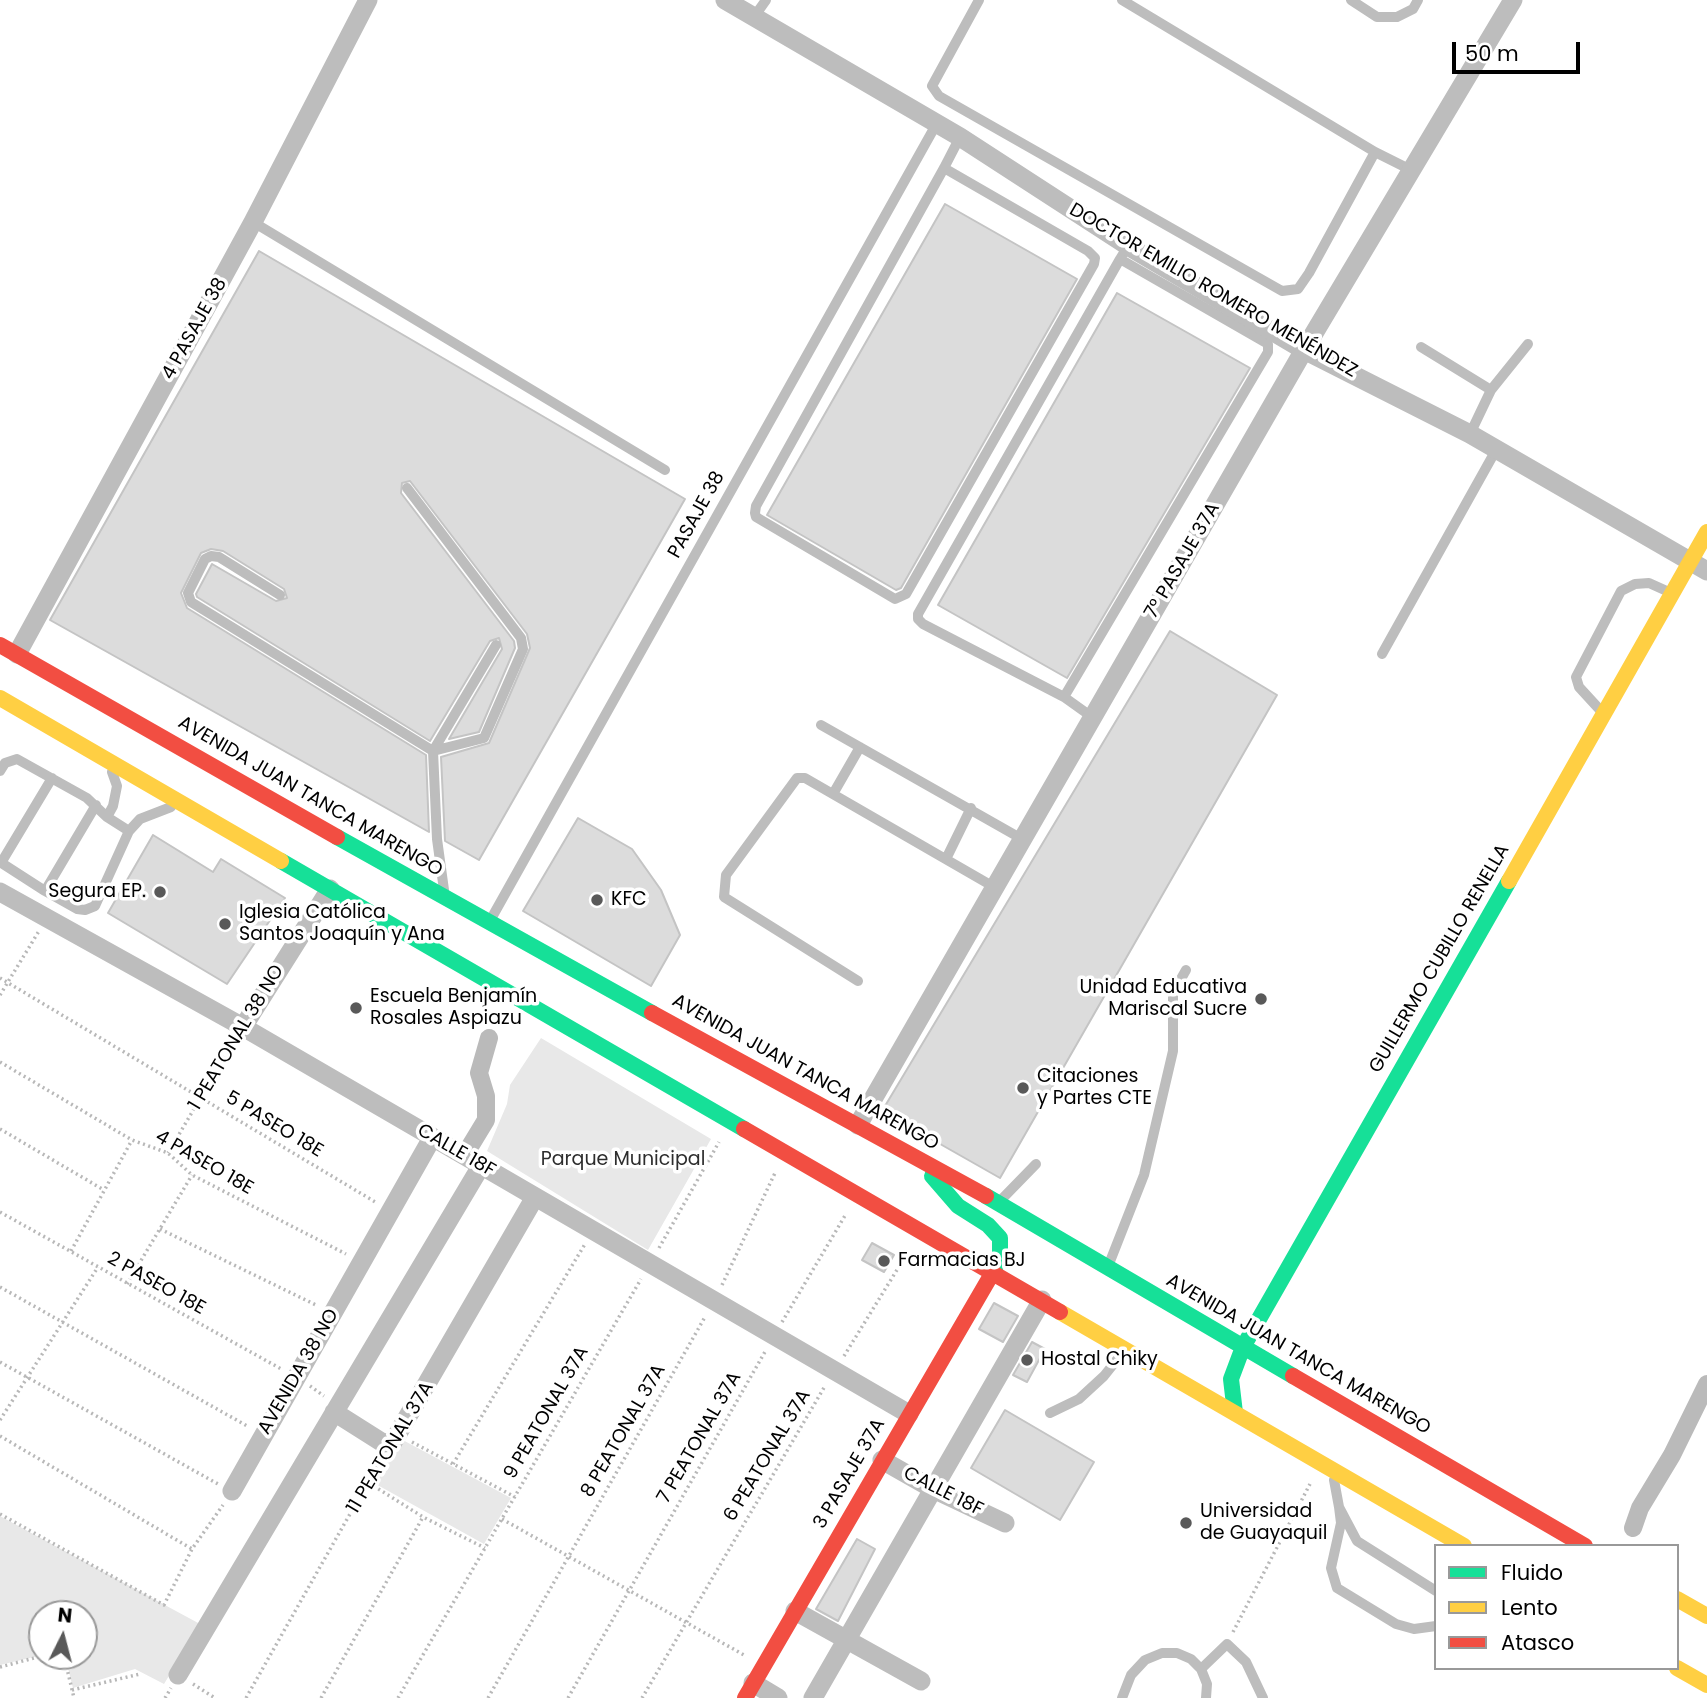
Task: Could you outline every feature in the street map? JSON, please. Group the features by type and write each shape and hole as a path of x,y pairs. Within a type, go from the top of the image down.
{"main road":[{"name":"GUILLERMO CUBILLO RENELLA","path":"1235,1413 1231,1379 1243,1347 1672,593 1699,566 1707,533"},
{"name":"AVENIDA JUAN TANCA MARENGO","path":"8,650 489,923 998,1203 1583,1544"},
{"path":"0,698 1461,1544"},
{"path":"917,1158 958,1206 996,1232 1001,1246 993,1272"},
{"name":"3 PASAJE 37A","path":"754,1683 993,1272"},
{"path":"1679,1600 1705,1610"},
{"path":"1679,1669 1707,1685"}],"street":[{"name":"4 PASAJE 38","path":"8,650 253,222 368,0"},
{"name":"DOCTOR EMILIO ROMERO MENÉNDEZ","path":"725,0 961,137 1124,252 1304,350 1470,433 1699,566"},
{"name":"7° PASAJE 37A","path":"858,1125 1304,350 1513,0"},
{"name":"1 PEATONAL 38 NO","path":"243,1027 330,889"},
{"name":"CALLE 18F","path":"0,892 243,1027 909,1414"},
{"name":"AVENIDA 38 NO","path":"232,1491 432,1138"},
{"path":"178,1675 481,1166"},
{"name":"11 PEATONAL 37A","path":"394,1440 535,1198"},
{"path":"813,1698 1042,1300"},
{"path":"336,1408 394,1440"},
{"name":"CALLE 18F","path":"882,1460 933,1489 1004,1523"},
{"path":"795,1611 921,1681"},
{"path":"754,1683 778,1698"}],"lane":[{"path":"753,18 766,0"},
{"path":"979,0 932,86 939,96 1282,291 1298,289 1309,273 1375,152"},
{"path":"1122,0 1375,152 1411,170"},
{"path":"1351,0 1377,17 1397,17 1413,9 1418,0"},
{"name":"PASAJE 38","path":"489,923 937,123"},
{"path":"944,168 1088,251 1095,258 906,594 895,599 756,517 755,513 944,168 961,137"},
{"path":"253,222 665,470"},
{"path":"1064,697 1268,352 1268,344 1124,252 918,614 918,620 923,624 1064,697 1092,717"},
{"path":"1470,433 1492,390 1528,344"},
{"path":"1421,347 1492,390"},
{"path":"1382,654 1496,450"},
{"path":"280,595 219,557 211,556 205,559 188,593 191,602 433,751 484,738 523,649 521,638 407,488"},
{"path":"1604,714 1579,687 1576,677 1621,591 1635,583 1649,583 1672,593"},
{"path":"445,898 437,839 433,751 496,645"},
{"path":"821,725 1022,839"},
{"path":"833,794 860,747"},
{"path":"0,771 5,763 17,759 96,805 107,817 129,831"},
{"path":"107,817 113,806 117,786 110,761"},
{"path":"52,778 1,862 77,909 94,906 129,831 140,819 182,804"},
{"path":"858,981 724,897 726,875 797,778 805,778 994,887"},
{"path":"45,891 96,805"},
{"path":"946,859 971,808"},
{"path":"1108,1268 1144,1175 1173,1051 1173,993 1186,970"},
{"path":"998,1203 1036,1164"},
{"path":"1050,1413 1079,1399 1104,1376 1125,1348"},
{"path":"1326,1466 1339,1507 1357,1541 1434,1590"},
{"path":"1339,1507 1341,1523 1331,1568 1337,1588 1396,1624 1414,1629 1434,1626"},
{"path":"1201,1669 1227,1644 1245,1662 1263,1698"},
{"path":"1122,1698 1131,1675 1145,1660 1162,1653 1177,1653 1201,1669 1207,1684 1206,1698"}],"path":[{"path":"0,995 46,918"},
{"name":"5 PASEO 18E","path":"0,978 389,1210"},
{"name":"1 PEATONAL 38 NO","path":"168,1153 243,1027"},
{"name":"4 PASEO 18E","path":"0,1062 132,1140 168,1153 192,1175 360,1262"},
{"path":"0,1129 104,1190"},
{"path":"71,1252 132,1140"},
{"name":"9 PEATONAL 37A","path":"398,1698 719,1142"},
{"name":"8 PEATONAL 37A","path":"488,1698 714,1301 776,1174"},
{"path":"127,1284 192,1175"},
{"name":"7 PEATONAL 37A","path":"568,1698 858,1193"},
{"name":"2 PASEO 18E","path":"0,1212 298,1378 336,1408"},
{"path":"160,1229 332,1313"},
{"name":"6 PEATONAL 37A","path":"642,1698 834,1371 922,1230"},
{"path":"453,1464 593,1231"},
{"path":"0,1420 98,1267"},
{"path":"0,1287 263,1435"},
{"path":"0,1362 232,1491 192,1549 164,1605 0,1514"},
{"path":"0,1436 192,1549"},
{"path":"394,1440 453,1464 514,1497"},
{"name":"11 PEATONAL 37A","path":"246,1698 394,1440"},
{"path":"1239,1622 1326,1466"},
{"path":"369,1483 423,1517 485,1548"},
{"path":"321,1698 423,1517"},
{"path":"502,1519 686,1622 754,1683"},
{"path":"0,1667 28,1660"},
{"path":"67,1670 74,1698"},
{"path":"72,1690 140,1674"},
{"path":"178,1675 215,1698"}],"green space":[{"name":"Parque Municipal","path":"541,1038 711,1139 648,1250 487,1151 507,1104 510,1085"},
{"path":"399,1438 511,1498 484,1544 372,1482"},
{"path":"0,1516 200,1624 164,1684 135,1669 73,1688 68,1670 98,1670 98,1600 28,1600 28,1658 0,1665"}],"building":[{"path":"945,204 1077,279 901,588 896,590 767,515"},
{"path":"259,251 685,499 479,860 445,841 441,757 489,743 530,648 527,634 410,481 402,483 401,493 514,641 515,648 479,732 449,739 502,649 499,638 490,641 430,741 197,597 196,594 212,564 276,601 287,598 284,589 223,551 211,549 201,553 181,593 187,608 426,755 429,832 50,620"},
{"path":"1117,293 1250,368 1067,678 938,605"},
{"path":"1170,631 1277,695 1000,1178 882,1111"},
{"name":"KFC","path":"578,818 632,849 661,890 680,935 651,986 523,911"},
{"path":"153,835 213,872 221,859 285,898 227,984 108,913"},
{"path":"872,1243 894,1255 884,1272 862,1260"},
{"path":"994,1303 1018,1316 1003,1342 979,1329"},
{"name":"Hostal Chiky","path":"1032,1342 1045,1349 1027,1382 1013,1375"},
{"path":"1005,1410 1094,1462 1060,1520 971,1468"},
{"path":"857,1539 875,1549 838,1621 816,1609"}],"waterway":[{"path":"469,1148 486,1120 486,1096 479,1073 489,1038"},
{"path":"1633,1528 1640,1508 1672,1455 1707,1384"}],"traffic: fast":[{"path":"337,837 652,1013"},
{"path":"281,861 744,1129"},
{"path":"1235,1413 1231,1379 1243,1347 1509,881"},
{"path":"932,1176 958,1206 988,1225 1000,1238 1000,1257 993,1272"},
{"path":"986,1196 1293,1376"}],"traffic: slow":[{"path":"1509,881 1707,532"},
{"path":"0,698 281,861"},
{"path":"1060,1312 1461,1544"},
{"path":"1679,1600 1707,1616"},
{"path":"1679,1669 1707,1685"}],"traffic: jam":[{"path":"0,645 337,837"},
{"path":"652,1013 986,1196"},
{"path":"744,1129 1060,1312"},
{"path":"745,1698 993,1272"},
{"path":"1293,1376 1582,1544"}],"place":[{"name":"Segura EP.","path":"160,892"},
{"name":"KFC","path":"597,900"},
{"name":"Iglesia Católica Santos Joaquín y Ana","path":"225,924"},
{"name":"Unidad Educativa Mariscal Sucre","path":"1261,999"},
{"name":"Escuela Benjamín Rosales Aspiazu","path":"356,1008"},
{"name":"Citaciones y Partes CTE","path":"1023,1088"},
{"name":"Farmacias BJ","path":"884,1261"},
{"name":"Hostal Chiky","path":"1027,1360"},
{"name":"Universidad de Guayaquil","path":"1186,1523"}]}
